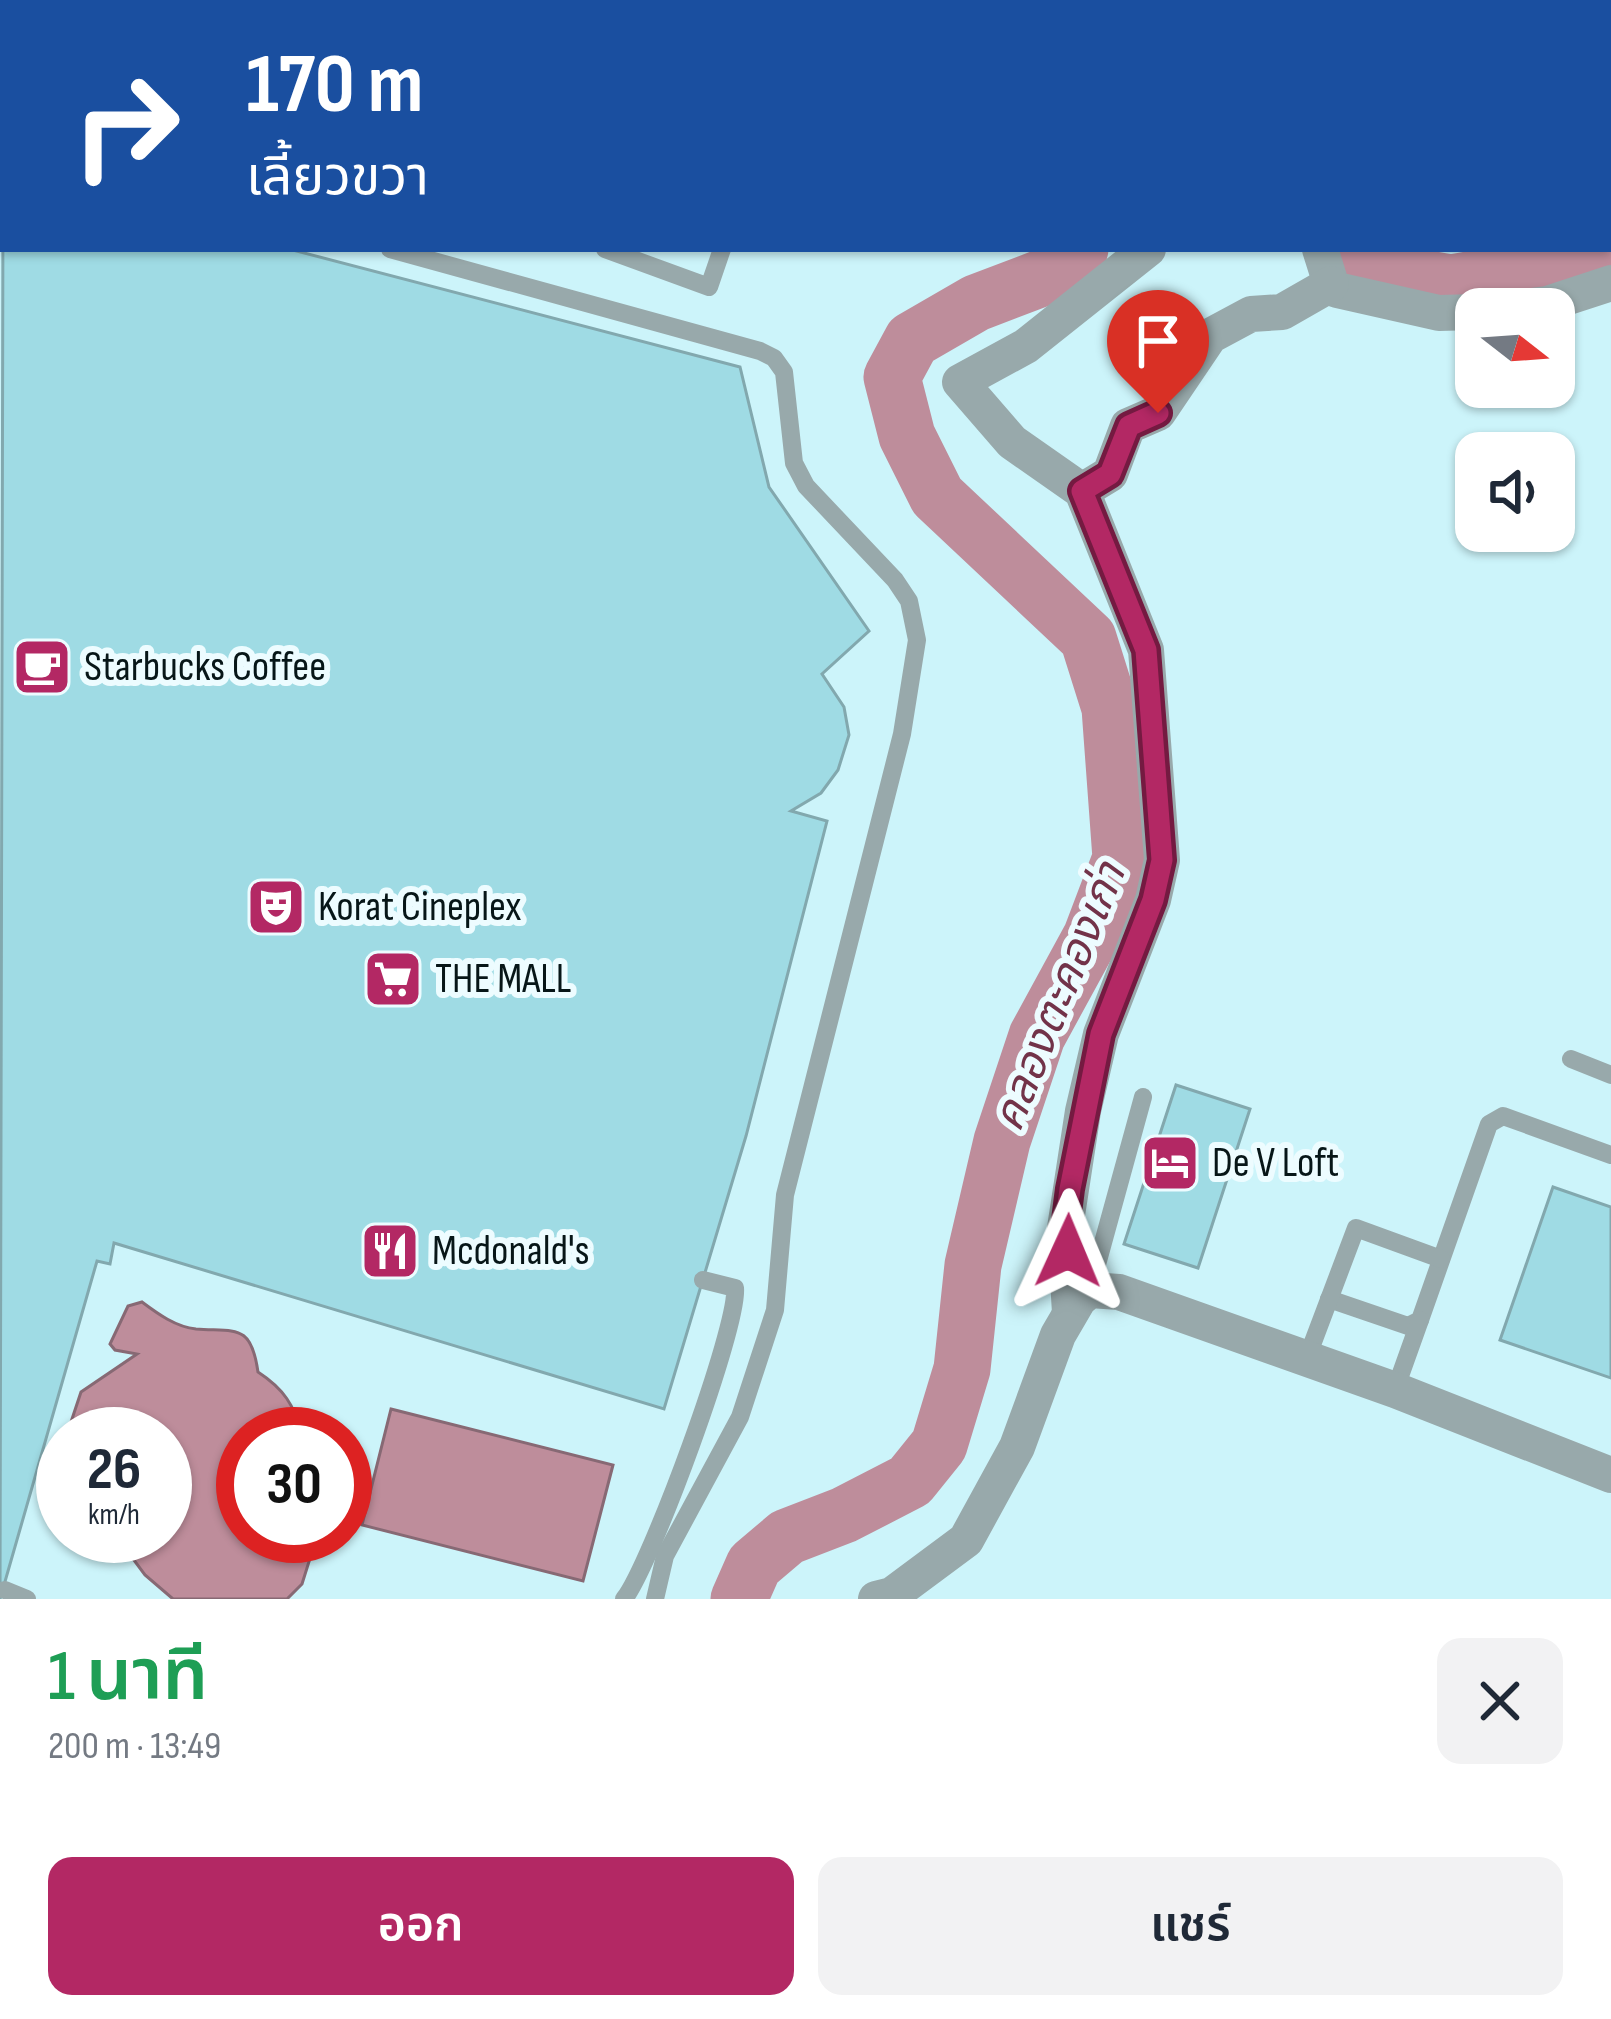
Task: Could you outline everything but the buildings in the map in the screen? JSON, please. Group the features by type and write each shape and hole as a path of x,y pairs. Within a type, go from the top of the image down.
{"street":[{"path":"1080,1302 1065,1228 1083,1111 1101,1034 1159,880 1162,840 1146,650 1082,491 1012,442 960,382 1026,346 1144,252"},
{"path":"1321,252 1337,290 1455,314"},
{"path":"1575,295 1611,283"},
{"path":"1082,491 1110,474 1129,426 1158,413 1210,337 1250,314 1282,312 1331,284"},
{"path":"876,1599 892,1595 966,1540 1017,1447 1058,1334 1080,1302 1119,1292 1395,1390 1611,1475"}],"lane":[{"path":"401,252 775,358 784,373 794,463 806,486 896,580 909,601 917,640 902,734 785,1195 776,1310 740,1417 665,1556 655,1599"},
{"path":"613,252 710,287 721,252"},
{"path":"1571,1059 1611,1075"},
{"path":"1080,1302 1143,1097"},
{"path":"1395,1390 1489,1124 1503,1117 1611,1155"},
{"path":"1307,1358 1357,1228 1441,1259"},
{"path":"624,1599 646,1562 725,1347 737,1300 735,1288 703,1280"},
{"path":"1329,1299 1408,1326 1420,1320"},
{"path":"5,1591 27,1599"}],"shaded area":[{"path":"142,1302 181,1326 239,1333 251,1345 258,1372 291,1406 216,1407 216,1563 309,1563 302,1584 287,1599 173,1599 136,1563 192,1563 192,1407 76,1407 81,1392 137,1354 115,1350 110,1344 128,1306"},
{"path":"391,1409 613,1465 583,1581 372,1528 372,1485"}],"waterway":[{"name":"คลองตะคองเก่า","path":"739,1599 754,1565 787,1537 910,1481 939,1445 962,1369 973,1265 1002,1141 1037,1036 1091,937 1121,858 1110,708 1088,638 937,496 907,436 892,377 912,340 976,303 1052,274 1077,252"},
{"name":"คลองตะคองเก่า","path":"1344,252 1355,266 1451,283 1559,264 1593,252"}],"place":[{"name":"Starbucks Coffee","path":"42,667"},
{"name":"Korat Cineplex","path":"276,907"},
{"name":"THE MALL","path":"393,979"},
{"name":"De V Loft","path":"1170,1163"},
{"name":"Mcdonald's","path":"390,1251"}],"route":[{"path":"1068,1251 1065,1228 1070,1189 1101,1034 1153,900 1162,860 1146,650 1082,491 1110,474 1129,426 1158,413"}]}
